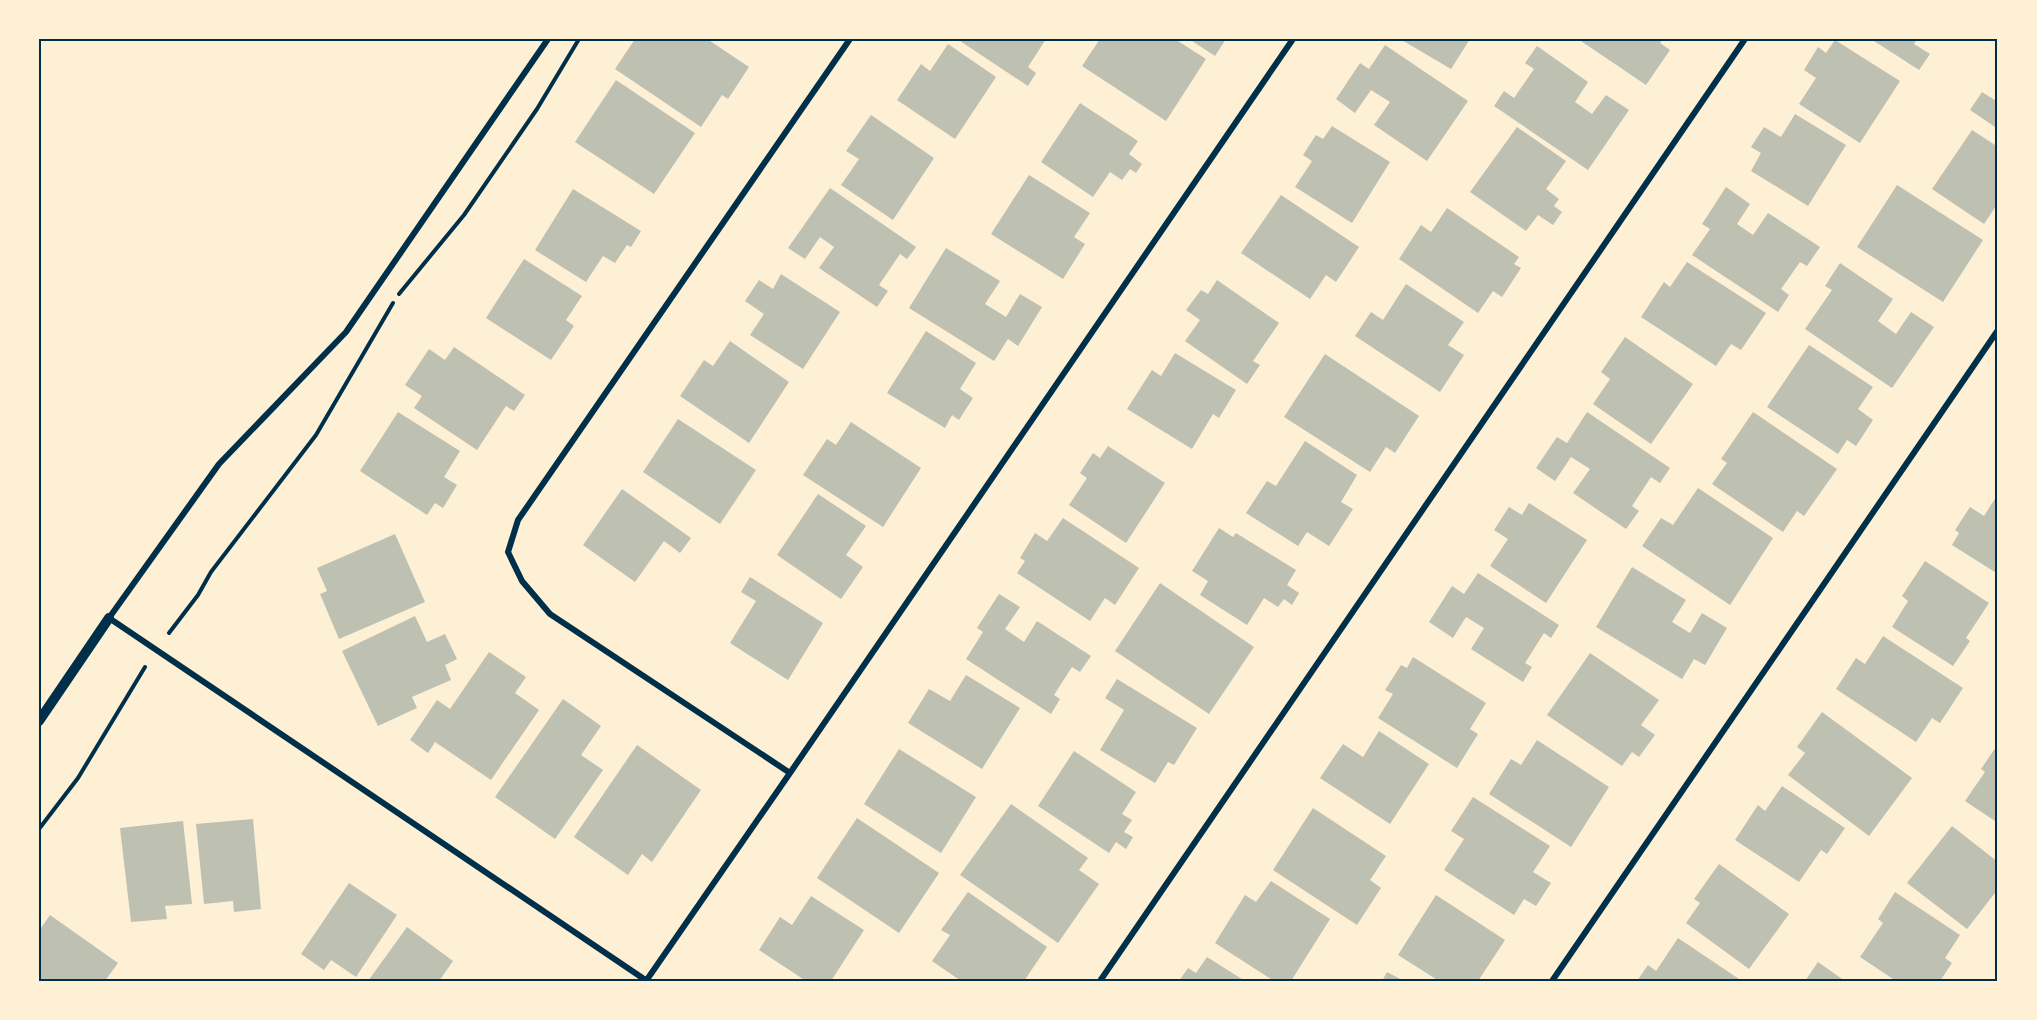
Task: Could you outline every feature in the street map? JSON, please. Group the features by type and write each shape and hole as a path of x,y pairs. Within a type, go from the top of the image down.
{"street":[{"path":"39,721 219,464 346,332 548,39"},
{"path":"790,773 550,614 522,582 508,552 518,520 850,39"},
{"path":"109,618 646,981 1293,39"},
{"path":"1100,981 1745,39"},
{"path":"1552,981 1998,330"}],"path":[{"path":"39,829 78,778 157,649 198,595 211,572 316,435 396,298 464,215 537,109 579,39"}],"building":[{"path":"635,39 707,39 749,67 728,99 722,95 701,127 615,69"},
{"path":"957,39 1046,39 1028,67 1036,73 1028,86"},
{"path":"1100,39 1175,39 1206,59 1166,121 1082,66"},
{"path":"1189,39 1226,39 1215,56"},
{"path":"1400,39 1470,39 1451,69"},
{"path":"1578,39 1663,39 1660,43 1670,50 1646,85"},
{"path":"1871,39 1917,39 1914,44 1930,54 1919,70"},
{"path":"1835,40 1900,81 1860,143 1799,104 1816,78 1804,70 1818,47 1826,53"},
{"path":"948,44 996,77 955,139 897,100 921,64 930,71"},
{"path":"1385,45 1468,101 1427,161 1374,125 1390,102 1371,90 1355,113 1336,99 1360,63 1369,69"},
{"path":"1537,46 1588,82 1575,102 1592,114 1606,95 1629,110 1588,170 1494,106 1504,91 1514,98 1534,69 1525,63"},
{"path":"616,80 695,133 654,194 575,142"},
{"path":"1982,92 1998,102 1998,129 1970,110"},
{"path":"1080,103 1138,141 1129,154 1142,164 1136,173 1130,169 1122,180 1110,172 1093,197 1041,162"},
{"path":"1795,114 1846,145 1808,206 1751,171 1761,153 1751,147 1764,127 1781,137"},
{"path":"871,115 934,158 893,220 841,185 859,159 846,151"},
{"path":"1332,126 1390,162 1352,223 1295,187 1312,161 1303,155 1316,135 1323,139"},
{"path":"1517,127 1566,161 1546,189 1559,199 1554,206 1562,212 1553,225 1538,215 1526,231 1470,192"},
{"path":"1972,130 1998,147 1998,203 1984,224 1932,189"},
{"path":"1029,175 1090,213 1074,237 1085,244 1063,279 991,234"},
{"path":"1897,185 1983,240 1943,302 1857,247"},
{"path":"1726,187 1750,204 1737,224 1753,235 1768,213 1820,247 1807,266 1800,262 1781,289 1789,295 1778,312 1692,255 1710,229 1702,224"},
{"path":"830,188 916,247 907,259 900,254 879,285 888,291 877,307 819,268 834,247 820,237 805,259 788,248"},
{"path":"573,189 641,231 631,247 627,245 615,263 603,256 586,282 535,250"},
{"path":"1281,195 1359,247 1336,282 1326,275 1310,299 1241,253"},
{"path":"1447,208 1519,257 1514,264 1521,268 1502,297 1493,291 1478,313 1399,259 1421,225 1431,232"},
{"path":"946,248 1000,281 985,304 1006,317 1020,294 1042,307 1018,346 1008,339 994,361 909,308"},
{"path":"524,259 582,296 566,320 574,326 551,360 486,318"},
{"path":"1687,262 1766,313 1741,350 1731,344 1716,366 1641,317 1664,282 1670,287"},
{"path":"1840,263 1893,299 1878,321 1896,334 1911,312 1934,327 1892,388 1805,329 1832,290 1825,286"},
{"path":"781,274 840,312 803,369 750,335 764,314 745,301 759,280 773,289"},
{"path":"1217,280 1279,323 1253,361 1260,365 1247,384 1185,341 1200,320 1186,310 1201,290 1208,294"},
{"path":"1406,284 1464,322 1448,345 1464,355 1440,392 1355,336 1371,312 1383,320"},
{"path":"926,331 976,363 960,389 973,398 959,420 952,415 945,428 887,393"},
{"path":"1625,337 1693,384 1651,444 1593,404 1610,379 1601,372"},
{"path":"730,341 789,382 749,443 680,396 704,360 713,366"},
{"path":"1809,345 1873,387 1858,409 1873,420 1856,446 1847,440 1838,454 1767,407"},
{"path":"454,347 525,395 514,411 506,406 477,450 414,408 422,396 405,385 429,349 445,360"},
{"path":"1175,353 1236,390 1219,418 1213,414 1192,449 1127,409 1152,370 1161,376"},
{"path":"1325,354 1419,416 1395,453 1386,447 1370,472 1284,417"},
{"path":"398,412 460,451 444,477 457,485 443,508 435,503 427,515 360,471"},
{"path":"1587,412 1670,468 1660,483 1651,477 1632,506 1639,511 1626,529 1573,493 1590,469 1571,457 1555,481 1536,468 1557,437 1567,443"},
{"path":"1753,412 1837,469 1804,516 1797,511 1783,532 1712,484 1727,463 1721,459"},
{"path":"678,419 756,470 720,524 643,472"},
{"path":"851,422 921,468 883,527 803,475 827,439 836,445"},
{"path":"1305,441 1357,475 1341,502 1353,509 1329,546 1307,532 1298,546 1246,513 1267,481 1276,486"},
{"path":"1108,446 1165,483 1126,543 1069,505 1087,478 1080,473 1093,453 1100,458"},
{"path":"1698,488 1773,538 1730,605 1642,546 1661,518 1673,525"},
{"path":"622,489 691,538 680,553 664,541 635,582 583,545"},
{"path":"818,494 866,526 846,555 863,567 841,599 777,555"},
{"path":"1998,494 1998,574 1952,545 1959,533 1955,530 1970,507 1984,516"},
{"path":"1529,503 1587,540 1546,603 1490,566 1508,539 1494,530 1509,507 1522,515"},
{"path":"1063,518 1139,568 1115,605 1105,598 1090,621 1017,573 1025,561 1020,558 1035,533 1047,541"},
{"path":"1219,528 1233,537 1236,533 1296,570 1287,585 1299,593 1292,605 1284,599 1278,607 1264,598 1247,625 1200,595 1208,581 1192,571"},
{"path":"395,534 425,602 339,639 320,594 327,591 317,568"},
{"path":"1925,561 1989,603 1966,638 1970,641 1953,666 1892,627 1908,601 1902,596"},
{"path":"1632,567 1686,600 1672,622 1690,633 1702,613 1727,628 1705,665 1694,659 1682,679 1596,627"},
{"path":"1478,573 1559,625 1551,638 1544,633 1525,663 1532,667 1523,682 1471,649 1484,628 1466,617 1453,638 1429,622 1452,586 1464,594"},
{"path":"750,577 823,623 788,680 730,643 756,601 741,592"},
{"path":"1160,583 1254,647 1209,714 1115,651"},
{"path":"999,594 1020,607 1005,629 1024,642 1037,621 1091,656 1080,672 1072,667 1054,695 1060,699 1051,714 966,659 983,632 977,628"},
{"path":"415,616 427,642 445,634 457,659 445,665 451,680 412,697 417,708 378,726 342,651"},
{"path":"1883,636 1963,688 1940,723 1932,718 1916,742 1836,689 1856,658 1865,664"},
{"path":"489,652 526,677 515,693 539,710 491,780 435,742 428,753 410,740 437,700 450,709"},
{"path":"1590,653 1659,700 1641,725 1655,735 1639,757 1632,752 1622,766 1547,715"},
{"path":"1413,657 1486,703 1470,729 1478,734 1457,768 1378,718 1393,694 1385,690 1401,665 1407,668"},
{"path":"966,675 1020,708 982,769 908,723 929,689 950,701"},
{"path":"1117,679 1197,728 1174,765 1168,762 1155,783 1100,750 1124,710 1105,698"},
{"path":"563,699 601,726 581,755 603,770 555,839 495,797"},
{"path":"1822,712 1912,778 1869,836 1788,775 1805,753 1797,747"},
{"path":"1379,731 1429,764 1390,824 1320,778 1343,744 1363,757"},
{"path":"1537,740 1609,787 1571,847 1489,794 1511,759 1521,765"},
{"path":"1998,744 1998,823 1965,801 1985,772 1981,769"},
{"path":"637,745 701,790 652,862 642,854 628,875 574,837"},
{"path":"899,749 976,797 941,853 864,804"},
{"path":"1074,751 1136,792 1122,814 1132,820 1124,832 1133,837 1126,849 1116,842 1109,853 1038,806"},
{"path":"1782,786 1845,828 1827,854 1821,850 1799,882 1735,840 1758,805 1765,811"},
{"path":"1473,797 1550,846 1533,872 1551,883 1536,906 1524,899 1514,915 1444,870 1464,839 1451,831"},
{"path":"1011,804 1088,858 1079,870 1099,884 1058,943 960,875"},
{"path":"1313,808 1386,856 1370,880 1381,888 1357,925 1273,870"},
{"path":"857,818 939,873 899,933 817,878"},
{"path":"253,819 261,909 234,912 233,901 204,904 196,824"},
{"path":"183,821 192,904 165,906 167,919 131,922 120,828"},
{"path":"1952,826 1998,862 1998,889 1967,929 1907,883"},
{"path":"1719,864 1789,914 1749,969 1686,923 1700,903 1694,899"},
{"path":"1271,881 1330,919 1291,981 1274,981 1215,943 1245,895 1256,902"},
{"path":"349,883 397,915 356,977 331,960 324,970 301,954"},
{"path":"968,892 1047,947 1024,981 961,981 932,961 950,935 941,930"},
{"path":"1895,892 1960,935 1945,958 1952,963 1940,981 1896,981 1860,957 1883,923 1878,919"},
{"path":"1436,895 1505,940 1478,981 1439,981 1398,955"},
{"path":"811,896 864,930 831,981 806,981 759,950 780,917 792,925"},
{"path":"50,915 118,963 105,981 94,979 93,981 44,981 39,978 39,931"},
{"path":"407,927 453,961 439,981 368,981"},
{"path":"1678,938 1742,981 1637,981 1648,965 1656,971"},
{"path":"1207,957 1245,981 1179,981 1188,968 1196,973"},
{"path":"1818,962 1845,981 1805,981"},
{"path":"1387,972 1404,981 1382,981"}]}
